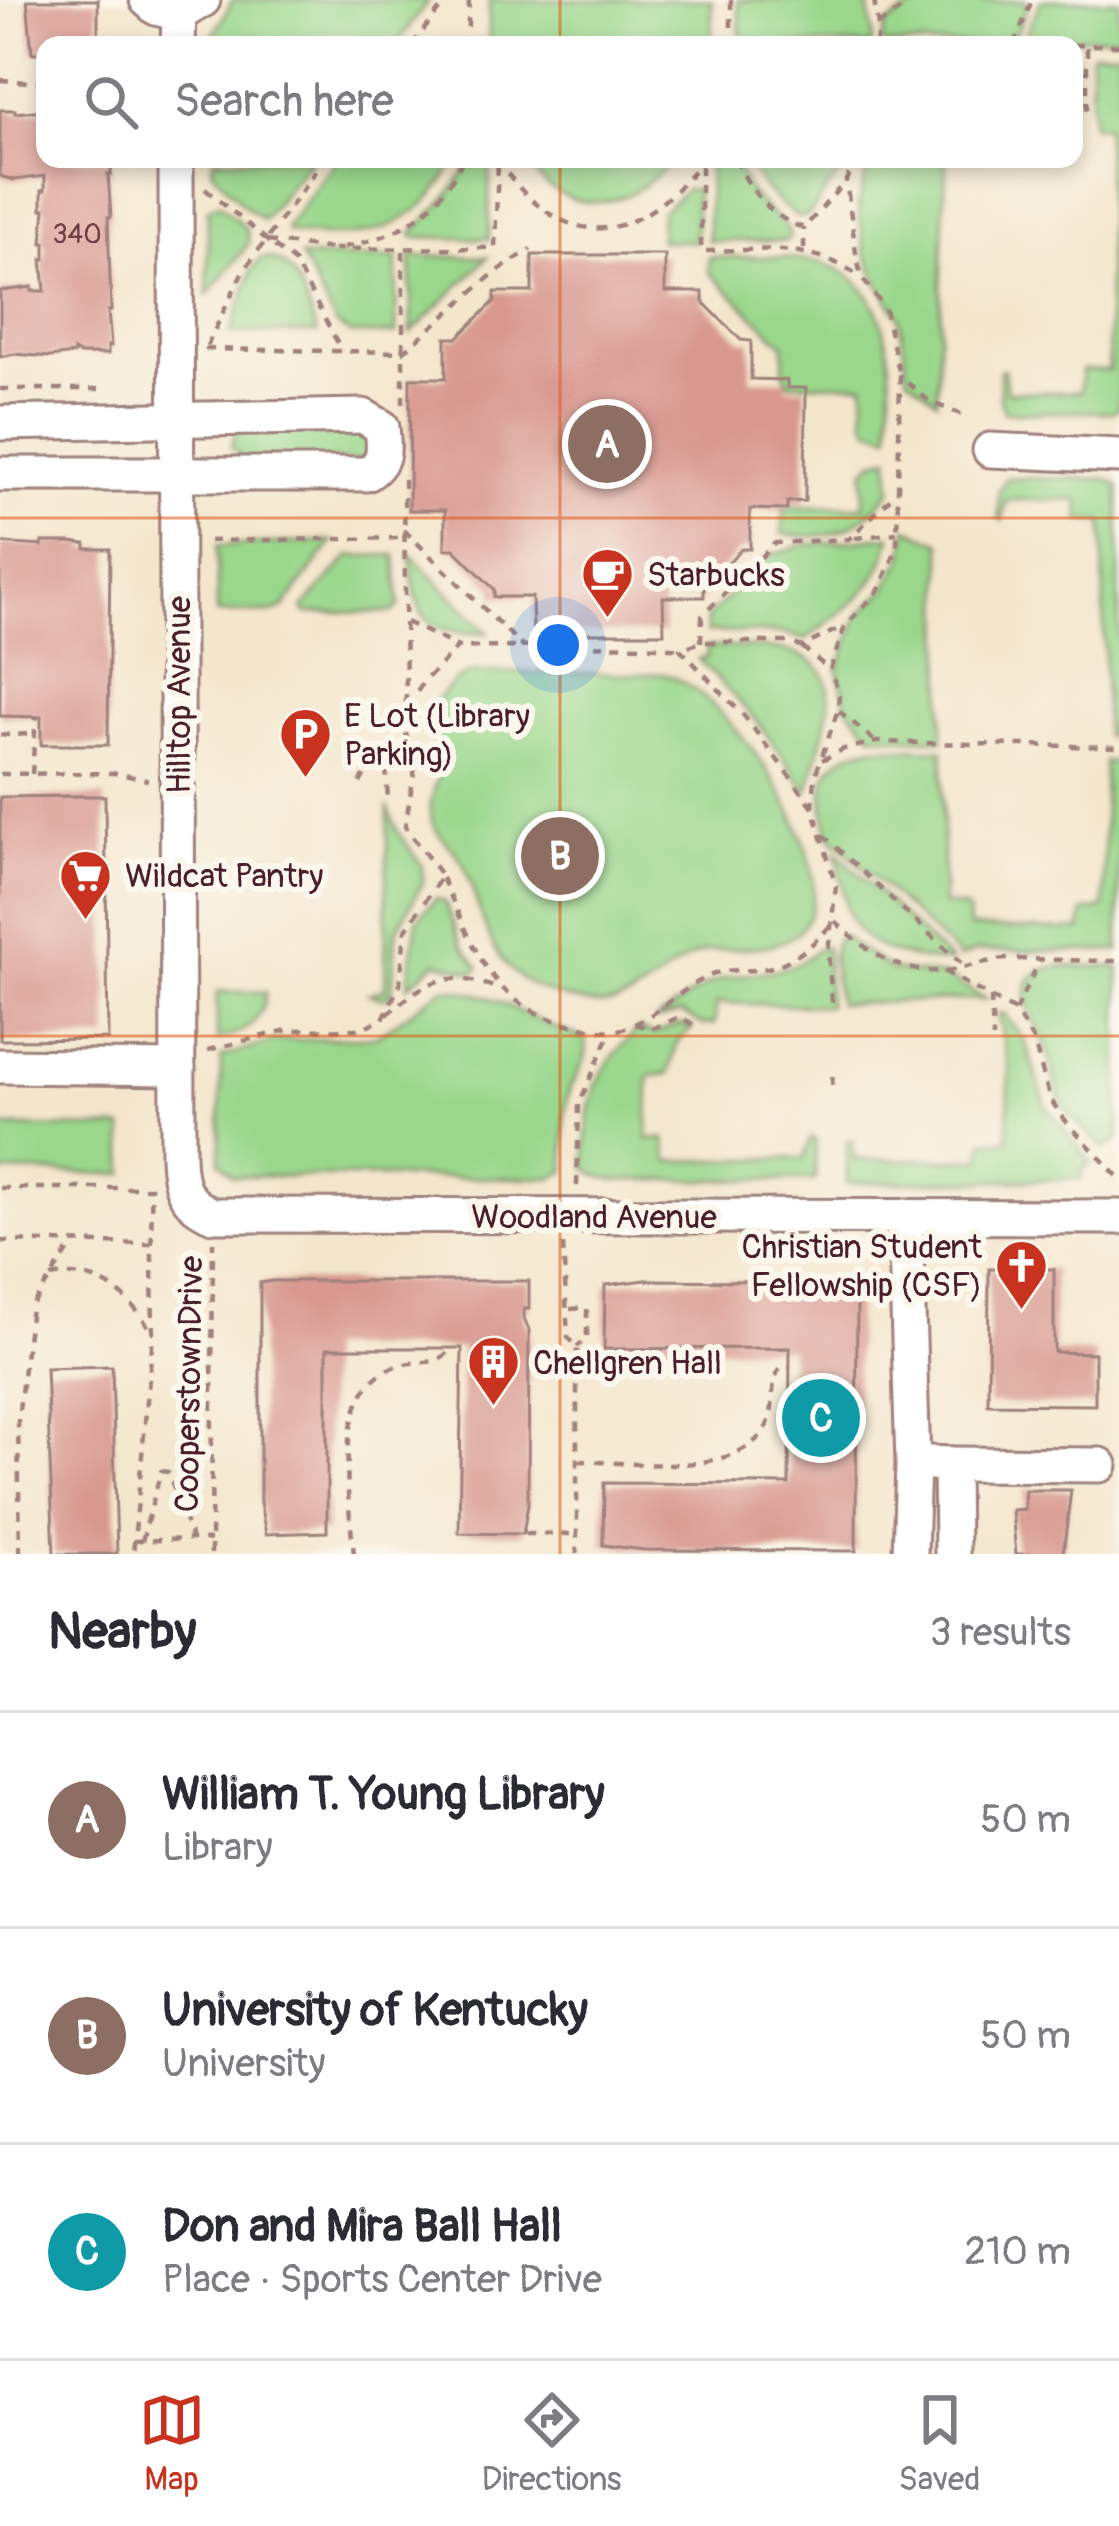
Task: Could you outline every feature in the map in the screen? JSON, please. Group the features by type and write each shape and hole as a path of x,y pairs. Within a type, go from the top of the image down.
{"street":[{"path":"147,0 187,20"},
{"name":"Hilltop Avenue","path":"176,168 179,1181 191,1204 213,1215"},
{"path":"0,423 363,416 382,427 384,455 380,466 367,475 0,474"},
{"path":"982,434 1119,437"},
{"path":"982,434 1119,456"},
{"path":"0,1066 178,1068"},
{"name":"Woodland Avenue","path":"213,1215 1119,1217"},
{"path":"905,1216 913,1463 910,1554"},
{"path":"913,1463 1100,1466"},
{"path":"951,1464 952,1554"}],"path":[{"path":"419,36 447,0"},
{"path":"467,36 469,0"},
{"path":"730,0 731,36"},
{"path":"874,0 877,36"},
{"path":"878,25 914,0"},
{"path":"1018,36 1032,0"},
{"path":"1083,45 1119,46"},
{"path":"1087,45 1087,110"},
{"path":"0,80 36,82"},
{"path":"318,168 234,286 205,349 403,352 492,275 531,249"},
{"path":"334,249 374,242 416,221 444,193 458,168"},
{"path":"267,241 334,249 496,248 497,168"},
{"path":"504,168 530,200 553,218 573,226 600,227 633,223 647,215 695,168"},
{"path":"702,168 701,250 804,249 836,261 862,278 885,309 900,376 899,533 894,563 886,579 844,626 802,647"},
{"path":"742,168 763,202 788,224 804,228"},
{"path":"804,249 804,228 853,168"},
{"path":"846,180 862,278"},
{"path":"203,187 302,272 342,351"},
{"path":"900,376 929,402 982,434"},
{"path":"0,389 112,389"},
{"path":"849,539 898,491"},
{"path":"404,530 525,649"},
{"path":"701,641 702,616 776,543 899,533"},
{"path":"209,541 405,538"},
{"path":"406,622 458,646 525,649 642,644 680,649 701,641 790,642 802,647 830,670 839,692 838,710 819,761 813,807"},
{"path":"830,670 844,626"},
{"path":"458,646 424,681 406,709 415,777 405,827 442,876 479,959 500,989"},
{"path":"680,649 744,716 813,807 836,886 828,952 832,1002"},
{"path":"838,710 877,742"},
{"path":"32,774 36,716"},
{"path":"0,735 32,734"},
{"path":"388,800 386,766 391,752 407,739"},
{"path":"819,761 844,749 877,742 1119,747"},
{"path":"360,783 366,772 386,766"},
{"path":"0,774 114,773 148,780"},
{"path":"821,833 964,966"},
{"path":"383,1018 400,984 409,922 442,876"},
{"path":"835,921 887,962 944,971 1015,1011 1034,1042 1050,1099 1119,1178"},
{"path":"208,1050 287,1030 359,1029 383,1018 434,980 470,980 500,989 544,1017 611,1031 634,1024 717,973 771,968 797,956 835,921"},
{"path":"944,971 1009,959 1119,962"},
{"path":"1015,1011 1040,962"},
{"path":"992,998 993,1039"},
{"path":"634,1024 651,1029 680,1017 697,1027"},
{"path":"578,1186 579,1104 611,1031"},
{"path":"832,1070 832,1085"},
{"path":"0,1187 151,1188 153,1334 133,1554"},
{"name":"CooperstownDrive","path":"212,1554 213,1215"},
{"path":"0,1241 151,1244"},
{"path":"20,1554 18,1419 31,1307 75,1241"},
{"path":"563,1243 568,1337 577,1347 578,1554"},
{"path":"51,1277 77,1275 120,1291 153,1334"},
{"path":"568,1309 587,1308 587,1336 577,1347"},
{"path":"354,1554 350,1417 363,1392 382,1374 400,1365 431,1363 452,1348"},
{"path":"578,1461 704,1462 728,1457 758,1439 769,1424 775,1374 781,1367 790,1367"},
{"path":"142,1541 160,1471 168,1472 192,1540"},
{"path":"525,1534 578,1534"},
{"path":"133,1541 210,1540"}],"green space":[{"path":"233,0 429,0 403,36 213,36"},
{"path":"489,0 712,0 712,36 489,36"},
{"path":"738,0 867,0 873,34 873,36 740,36"},
{"path":"1041,0 1119,0 1119,36 1025,36"},
{"path":"1026,1 1027,8 1015,36 883,36 886,25 921,2"},
{"path":"1119,51 1119,408 1112,412 1005,412 1000,370 1004,369 1007,392 1080,392 1082,370 1109,370 1106,127 1092,125 1091,54"},
{"path":"212,168 304,168 263,220"},
{"path":"330,168 450,168 425,203 386,227 363,234 313,236 287,232"},
{"path":"490,168 489,239 414,237 412,233 465,170"},
{"path":"531,168 664,168 636,190 597,202 559,193"},
{"path":"709,168 736,168 751,194 788,229 790,237 786,241 708,241"},
{"path":"751,168 843,168 808,216 797,217 761,184"},
{"path":"868,168 946,168 937,400 908,377 899,316 865,252 858,205"},
{"path":"696,189 696,241 660,241 661,212 685,190"},
{"path":"219,204 246,229 249,243 208,295 208,209"},
{"path":"411,256 488,257 411,333"},
{"path":"301,257 397,258 396,334 350,334 336,324"},
{"path":"709,257 813,261 841,271 861,286 884,330 891,383 890,435 870,428 865,420 864,384 789,383 784,374 784,345 709,272"},
{"path":"262,258 284,265 292,274 317,333 231,333 252,269"},
{"path":"364,428 372,443 364,460 246,461 231,447 237,429"},
{"path":"890,456 891,491 856,523 831,534 782,534 788,507 864,506 864,471 874,461"},
{"path":"1006,478 1106,479 1119,486 1119,723 1110,725 1109,736 1105,736 1103,522 1081,520 1079,500 1007,500 1002,521 999,491"},
{"path":"907,528 942,543 943,740 873,735 847,707 838,670 859,615 885,590 904,555"},
{"path":"891,536 870,584 805,640 785,633 707,632 707,618 772,554 804,545"},
{"path":"333,541 284,607 272,613 217,613 217,546"},
{"path":"410,554 488,633 447,630 425,618 415,593"},
{"path":"396,555 399,606 393,612 306,613 303,608 350,556"},
{"path":"707,647 784,651 817,666 826,680 829,700 808,792 756,720 698,659 707,657"},
{"path":"473,672 663,674 689,686 747,742 795,820 809,859 814,895 805,923 795,934 769,946 695,955 620,1002 591,1004 539,989 520,978 495,949 462,862 431,817 440,764 431,732 434,708 450,686"},
{"path":"871,747 943,750 943,905 964,908 969,928 1081,930 1083,912 1104,908 1104,762 1116,762 1119,757 1119,951 977,951 960,958 830,836 823,790 831,767"},
{"path":"388,806 397,831 422,865 423,882 396,932 392,995 382,998 369,994 385,989"},
{"path":"836,852 951,962 905,956 863,936 847,909"},
{"path":"436,898 445,902 461,944 479,967 475,972 436,962 408,986 417,920"},
{"path":"842,936 891,970 945,976 986,999 838,1004 832,958"},
{"path":"826,947 828,1006 717,1003 714,1024 702,1025 682,1013 656,1020 711,984 788,967"},
{"path":"1060,966 1119,967 1119,1139 1105,1149 1065,1108 1029,1009 1027,987 1032,978"},
{"path":"444,988 487,997 585,1040 584,1060 567,1103 566,1171 553,1178 233,1176 220,1162 221,1057 275,1041 377,1036"},
{"path":"217,992 266,992 251,1025 217,1039"},
{"path":"1003,1013 1025,1041 1046,1106 1091,1163 1082,1170 1082,1179 847,1183 847,1141 853,1140 854,1160 982,1159 984,1141 1008,1140 1009,1068 998,1015"},
{"path":"680,1024 692,1028 677,1042 669,1074 649,1076 648,1139 665,1139 669,1161 804,1158 811,1138 816,1140 815,1180 617,1180 586,1168 590,1108 609,1062 638,1029 654,1034"},
{"path":"0,1127 123,1128 125,1174 0,1172"}],"building":[{"path":"27,0 98,0 98,36 36,36 36,53 32,53"},
{"path":"0,110 36,111 36,168 111,168 108,354 74,351 50,357 0,357 0,291 32,287 32,291 45,291 45,176 14,180 0,176"},
{"path":"532,255 665,255 665,292 703,292 703,302 741,340 751,341 751,379 787,380 787,388 806,388 805,501 787,502 787,510 750,509 750,549 741,549 704,588 704,597 663,597 664,633 533,633 532,597 494,597 494,589 454,549 445,549 445,510 409,510 410,378 446,378 446,338 457,338 495,301 495,292 532,292"},
{"path":"42,542 110,549 108,745 41,745 41,717 0,716 0,543 42,546"},
{"path":"105,796 108,1039 0,1040 0,797"},
{"name":"Christian Student Fellowship (CSF)","path":"989,1269 1054,1269 1054,1352 1095,1353 1095,1405 988,1404"},
{"path":"646,1280 857,1282 856,1551 644,1550 603,1545 604,1483 789,1484 790,1348 604,1349 605,1285"},
{"name":"Chellgren Hall","path":"529,1281 529,1309 524,1309 529,1330 528,1504 523,1534 459,1533 462,1348 327,1348 327,1532 266,1534 260,1503 260,1283"},
{"path":"112,1366 117,1554 54,1554 46,1368"},
{"path":"1025,1490 1071,1490 1063,1554 1016,1554 1012,1510 1024,1509"}],"place":[{"name":"William T. Young Library","path":"607,444"},
{"name":"Starbucks","path":"608,620"},
{"name":"E Lot (Library Parking)","path":"305,780"},
{"name":"University of Kentucky","path":"560,856"},
{"name":"Wildcat Pantry","path":"86,921"},
{"name":"Christian Student Fellowship (CSF)","path":"1021,1311"},
{"name":"Chellgren Hall","path":"494,1408"},
{"name":"Don and Mira Ball Hall","path":"821,1418"}]}
